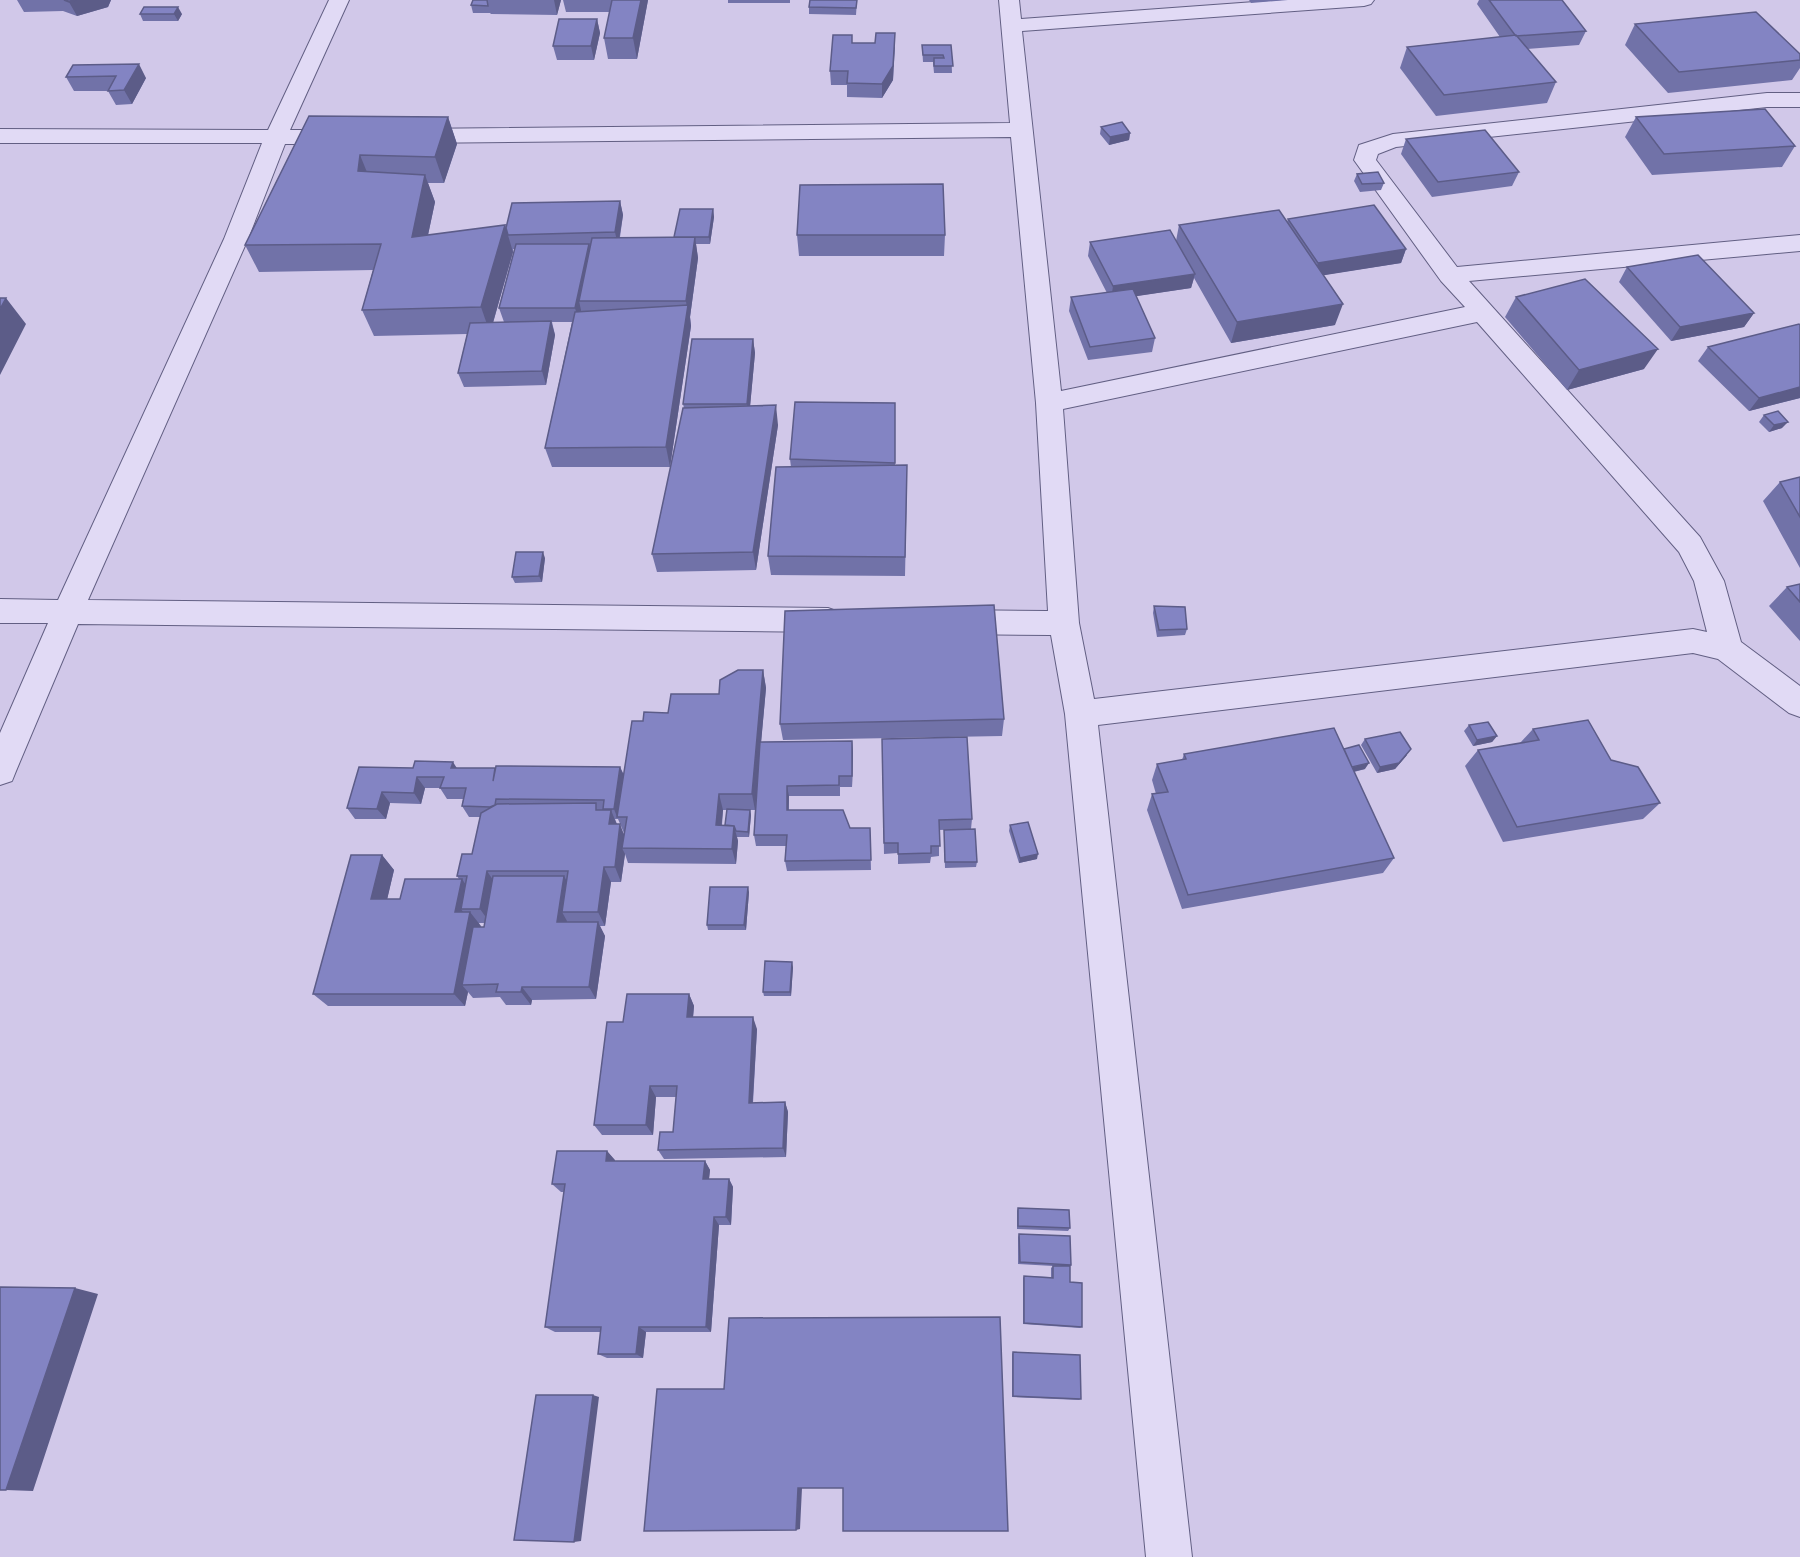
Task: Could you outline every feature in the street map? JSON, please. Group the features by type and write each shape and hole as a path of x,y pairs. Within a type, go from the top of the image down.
{"street":[{"path":"0,771 68,611 236,239 276,137 339,0"},
{"path":"1169,1557 1081,714 1064,623 1049,403 1011,13 1364,0"},
{"path":"1727,649 1709,581 1690,545 1450,275 1365,160 1367,150 1393,141 1767,100 1800,100"},
{"path":"394,136 1022,130"},
{"path":"0,136 359,136"},
{"path":"1450,275 1800,243"},
{"path":"1049,403 1483,312"},
{"path":"0,611 860,620"},
{"path":"920,621 1064,623"},
{"path":"1081,714 1693,641 1727,649 1800,704"}],"building":[{"path":"473,0 487,0 488,6 471,5"},
{"path":"612,0 641,0 633,38 604,38"},
{"path":"810,0 857,0 856,8 809,7"},
{"path":"1489,0 1562,0 1586,31 1516,36"},
{"path":"144,7 178,7 174,14 140,14"},
{"path":"1756,12 1800,54 1800,60 1679,72 1635,24"},
{"path":"559,19 597,19 591,46 553,46"},
{"path":"876,33 895,33 893,66 882,84 847,83 848,71 830,71 833,35 852,35 852,43 875,43"},
{"path":"1516,35 1556,82 1444,95 1407,47"},
{"path":"922,45 951,45 953,66 934,66 934,58 944,58 943,55 923,55"},
{"path":"139,64 124,90 108,91 116,76 66,77 73,65"},
{"path":"1765,109 1795,146 1664,154 1636,117"},
{"path":"309,116 448,117 435,157 360,155 358,171 425,175 412,237 505,225 481,307 362,310 381,244 245,245"},
{"path":"1122,122 1130,133 1110,137 1101,127"},
{"path":"1485,130 1519,172 1438,182 1406,139"},
{"path":"1378,172 1384,183 1362,184 1357,174"},
{"path":"943,184 945,235 797,235 800,185"},
{"path":"620,201 615,232 508,235 506,228 512,203"},
{"path":"1374,205 1406,249 1318,263 1288,219"},
{"path":"680,209 713,209 709,237 674,237"},
{"path":"1279,210 1343,304 1237,322 1179,225"},
{"path":"1170,230 1195,274 1113,286 1090,242"},
{"path":"695,237 686,301 579,301 592,238"},
{"path":"516,244 589,244 575,308 499,308"},
{"path":"1698,255 1754,313 1680,327 1627,267"},
{"path":"1585,279 1658,349 1579,370 1516,297"},
{"path":"1133,289 1155,338 1090,347 1071,297"},
{"path":"0,298 6,298 0,309"},
{"path":"688,305 666,447 545,448 575,312"},
{"path":"551,321 542,371 458,373 470,323"},
{"path":"1799,324 1800,387 1759,398 1708,347"},
{"path":"692,339 753,339 747,404 683,404"},
{"path":"795,402 895,403 895,463 790,459"},
{"path":"776,405 753,552 652,554 683,408"},
{"path":"1778,411 1788,422 1774,425 1764,415"},
{"path":"907,465 905,557 768,556 776,467"},
{"path":"1800,477 1800,517 1780,482"},
{"path":"516,552 543,552 539,576 512,577"},
{"path":"1800,584 1800,602 1787,587"},
{"path":"994,605 1004,719 780,724 785,611"},
{"path":"1154,606 1185,607 1187,629 1159,630"},
{"path":"738,670 763,670 752,794 719,794 716,825 734,826 732,849 622,848 627,817 617,817 632,721 643,721 644,712 668,713 671,694 719,694 720,680"},
{"path":"1588,720 1611,760 1638,767 1660,803 1517,827 1478,750 1539,740 1533,729"},
{"path":"1488,722 1497,736 1477,740 1469,725"},
{"path":"1334,728 1394,858 1188,895 1152,794 1168,792 1157,764 1186,759 1184,754"},
{"path":"1400,732 1411,749 1399,763 1380,767 1365,739"},
{"path":"967,737 972,819 939,820 940,846 931,846 931,853 898,854 898,843 884,843 882,739"},
{"path":"852,741 852,776 839,776 839,785 787,786 787,810 843,810 850,828 870,828 871,860 785,861 787,835 754,835 760,742"},
{"path":"1359,745 1369,763 1352,767 1344,749"},
{"path":"415,761 453,762 451,768 495,768 493,781 496,766 620,767 614,809 603,809 604,800 496,799 495,805 490,807 462,806 466,788 440,788 444,777 417,777 414,793 382,792 377,809 347,808 359,767 413,768"},
{"path":"596,803 596,810 611,810 609,824 620,824 615,867 604,867 598,912 562,912 568,871 487,871 480,909 461,909 467,876 457,876 462,854 472,854 481,813 497,804"},
{"path":"727,809 750,810 748,832 736,831 734,826 725,825"},
{"path":"1028,822 1038,854 1020,858 1010,825"},
{"path":"975,829 977,862 945,862 944,830"},
{"path":"351,855 382,855 371,899 400,899 405,879 462,879 455,912 470,912 454,994 313,994"},
{"path":"493,876 564,876 557,922 598,922 589,987 522,987 521,992 496,992 498,984 462,985 473,927 484,927"},
{"path":"710,887 748,887 744,925 707,925"},
{"path":"765,961 792,962 790,992 763,992"},
{"path":"627,994 689,994 687,1017 753,1017 749,1103 785,1102 783,1148 658,1150 660,1132 673,1132 677,1086 650,1086 646,1125 594,1125 607,1022 623,1022"},
{"path":"557,1151 607,1151 606,1161 705,1161 703,1179 729,1179 726,1217 714,1217 706,1327 639,1327 636,1354 598,1354 601,1327 545,1327 565,1184 552,1184"},
{"path":"1018,1208 1069,1210 1070,1228 1018,1226"},
{"path":"1019,1234 1070,1236 1071,1265 1020,1262"},
{"path":"1053,1266 1070,1266 1070,1282 1082,1283 1082,1327 1024,1323 1024,1276 1053,1278"},
{"path":"0,1287 75,1288 6,1490 0,1490"},
{"path":"1000,1317 1008,1531 843,1531 843,1488 798,1488 796,1530 644,1531 657,1389 724,1389 729,1318"},
{"path":"1013,1352 1080,1355 1081,1399 1013,1396"},
{"path":"536,1395 593,1395 574,1542 514,1540"}]}
